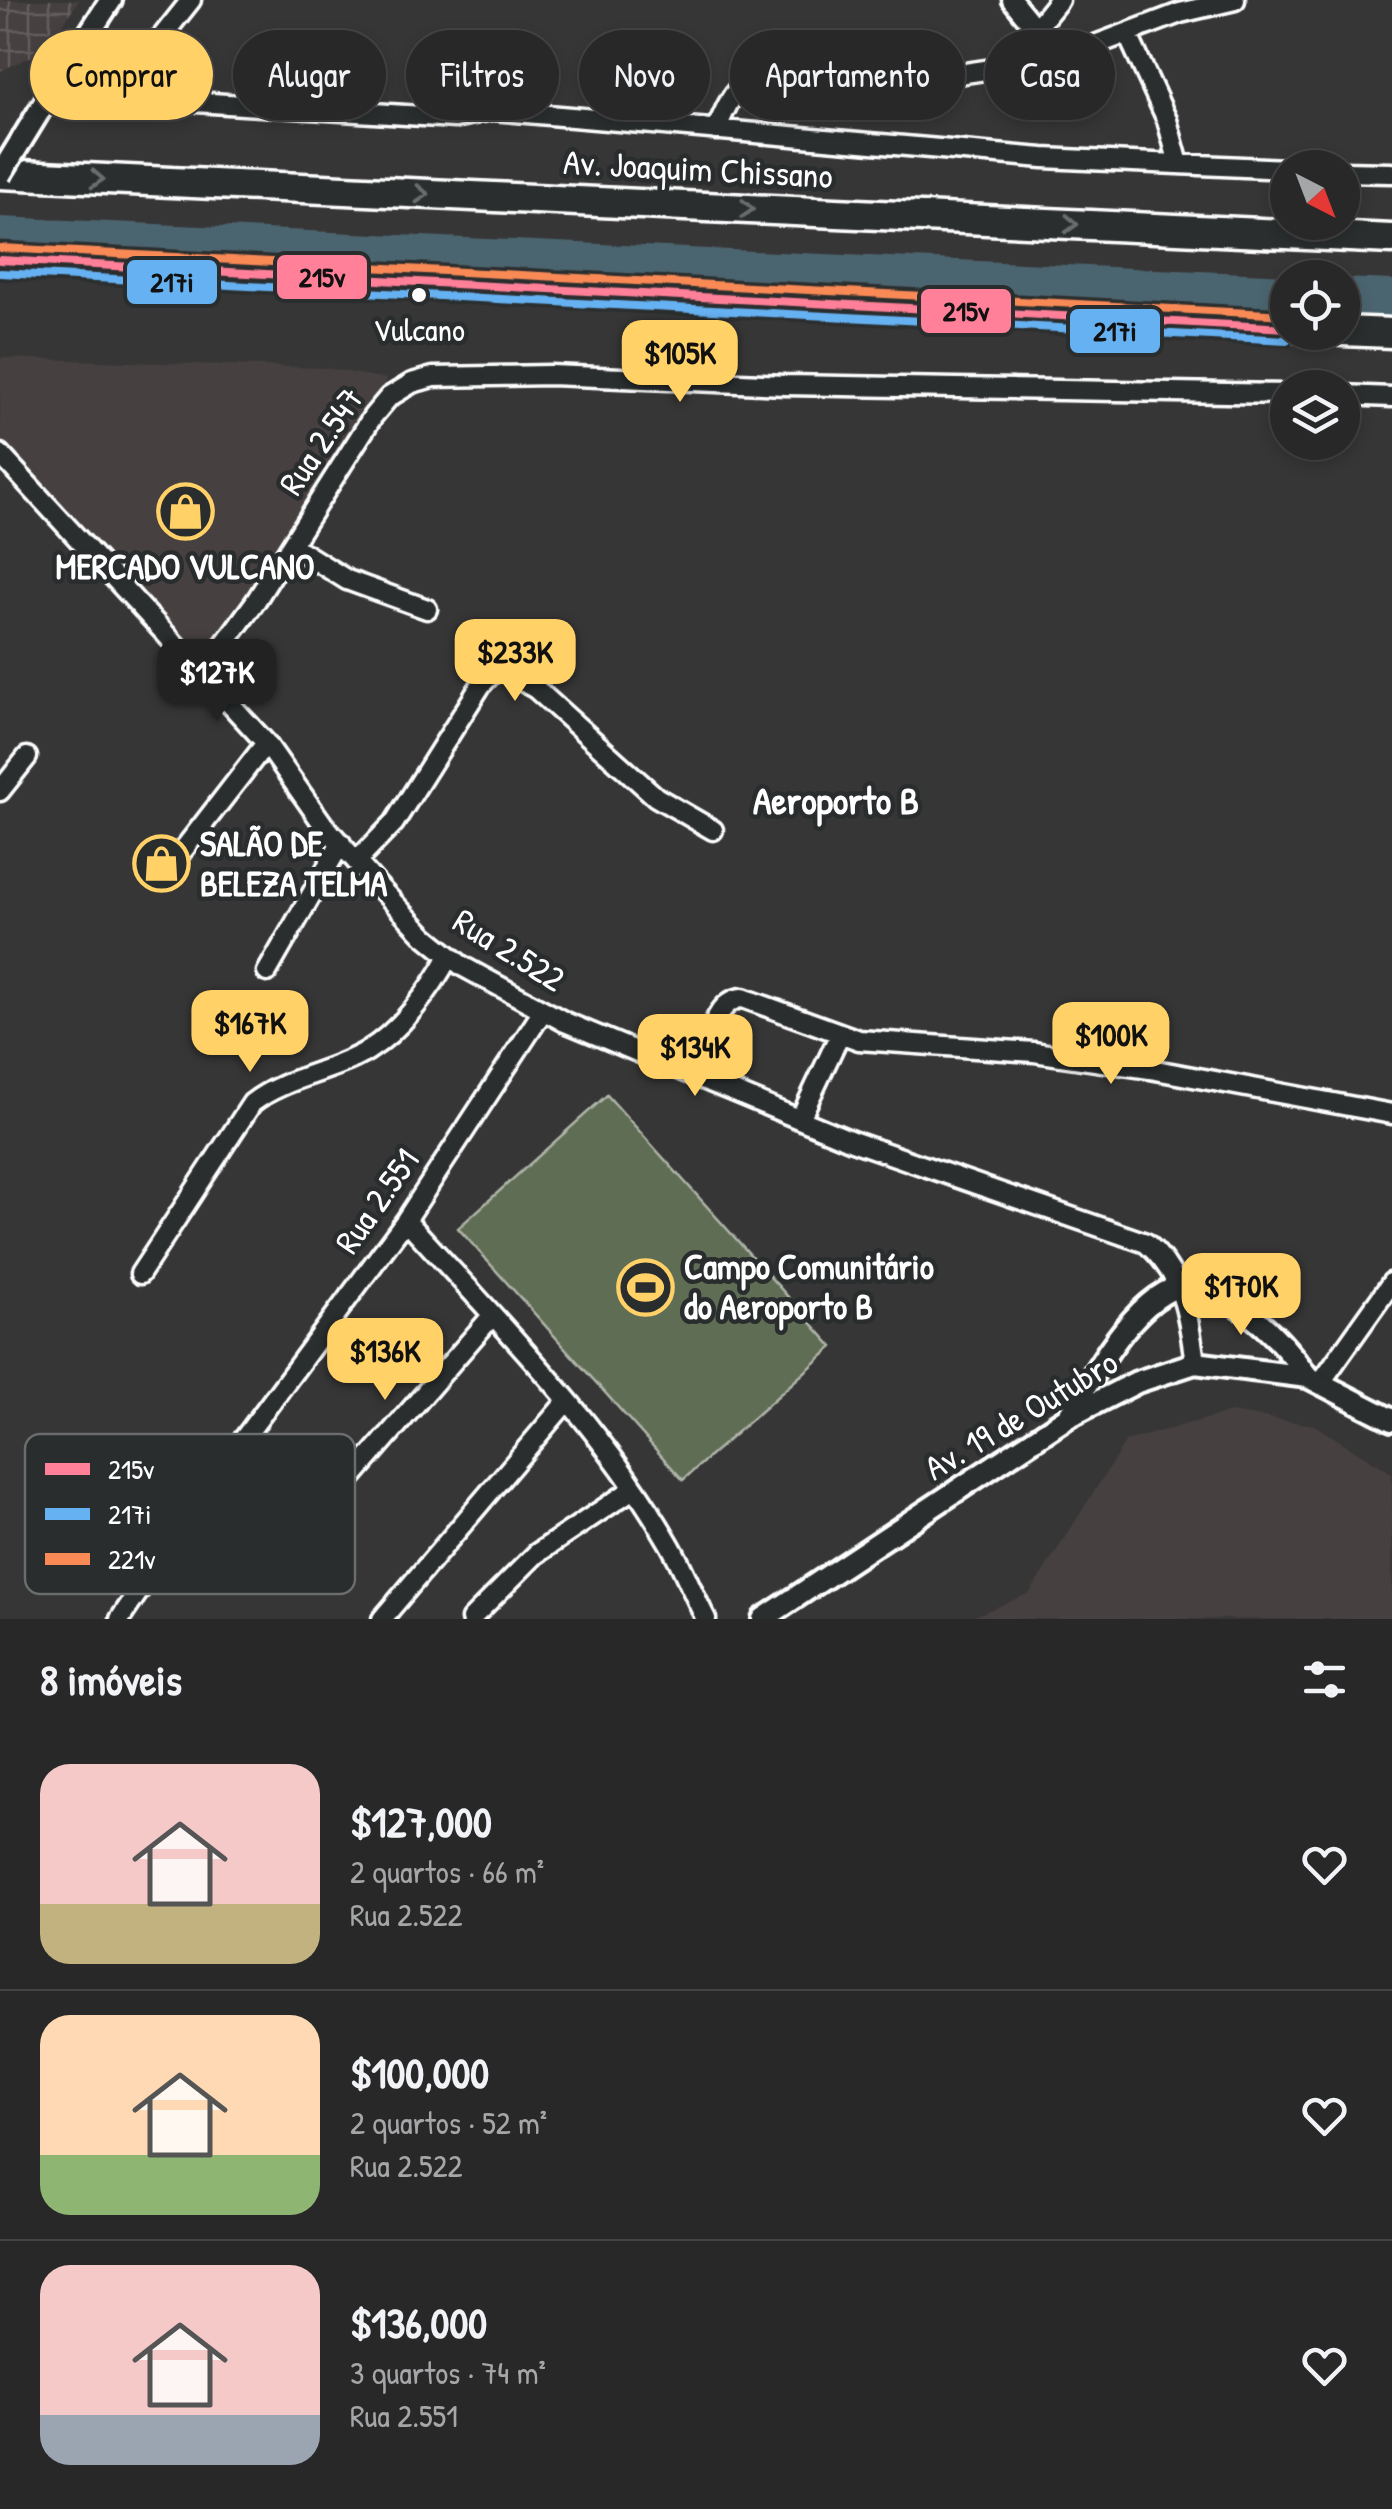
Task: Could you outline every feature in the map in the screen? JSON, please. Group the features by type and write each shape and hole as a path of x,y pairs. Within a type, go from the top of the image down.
{"main road":[{"name":"Av. Joaquim Chissano","path":"0,175 1392,239"},
{"path":"0,260 1270,327"},
{"path":"1360,332 1392,333"}],"street":[{"path":"0,175 111,0"},
{"path":"191,0 110,102 179,101 456,118 492,110 716,130 1270,168"},
{"path":"1012,0 1034,26"},
{"path":"1031,30 1059,0"},
{"path":"1115,37 1235,0"},
{"path":"1127,33 1168,120 1179,164"},
{"path":"716,130 734,88 757,72 777,69 952,76 985,69"},
{"path":"1360,173 1392,174"},
{"name":"Rua 2.547","path":"203,673 374,416 389,397 412,383 433,378 550,376 785,385 1270,394"},
{"path":"1360,396 1392,397"},
{"name":"Rua 2.522","path":"0,454 266,743 304,800 449,956 542,1012 800,1119 1120,1232 1163,1257 1187,1308 1195,1363"},
{"path":"291,546 347,580 427,609"},
{"path":"357,861 394,823 481,685 498,667 536,690 656,797 712,830"},
{"path":"177,858 266,743"},
{"path":"0,791 27,757"},
{"path":"267,972 341,843"},
{"path":"140,1274 252,1104 269,1092 367,1051 425,994 449,956"},
{"path":"696,1074 721,1008 731,999 757,1003 839,1036 889,1044 1034,1052 1150,1068 1392,1114"},
{"name":"Rua 2.551","path":"247,1434 406,1220 542,1012"},
{"path":"800,1119 839,1036"},
{"path":"406,1220 567,1401 669,1543 706,1619"},
{"path":"1068,1417 1104,1358 1146,1305 1178,1285 1207,1286 1251,1314 1315,1380 1392,1282"},
{"path":"355,1475 492,1316"},
{"name":"Av. 19 de Outubro","path":"763,1619 1068,1417 1137,1382 1195,1363 1315,1380 1392,1420"},
{"path":"382,1619 567,1401"},
{"path":"470,1619 536,1554 633,1489"},
{"name":"Rua 2.551","path":"120,1619 137,1594"}],"shaded area":[{"path":"0,0 79,0 59,30 30,30 30,57 0,71"},
{"name":"MERCADO VULCANO","path":"0,358 326,368 386,379 361,432 199,665 0,447"},
{"path":"1231,1412 1314,1425 1392,1473 1392,1619 968,1619 1030,1593 1126,1441"}],"green space":[{"name":"Campo Comunitário do Aeroporto B","path":"607,1095 833,1347 683,1480 458,1228"}],"waterway":[{"path":"0,236 1270,293"},
{"path":"1360,298 1392,299"}],"transit line":[{"name":"221v","path":"1,248 1270,314"},
{"name":"215v","path":"0,260 1270,327"},
{"name":"217i","path":"0,273 1270,339"}],"place":[{"name":"Vulcano","path":"419,295"},
{"name":"MERCADO VULCANO","path":"185,511"},
{"name":"SALÃO DE BELEZA TELMA","path":"161,864"},
{"name":"Campo Comunitário do Aeroporto B","path":"645,1287"}],"district":[{"name":"Aeroporto B","path":"836,801"}]}
